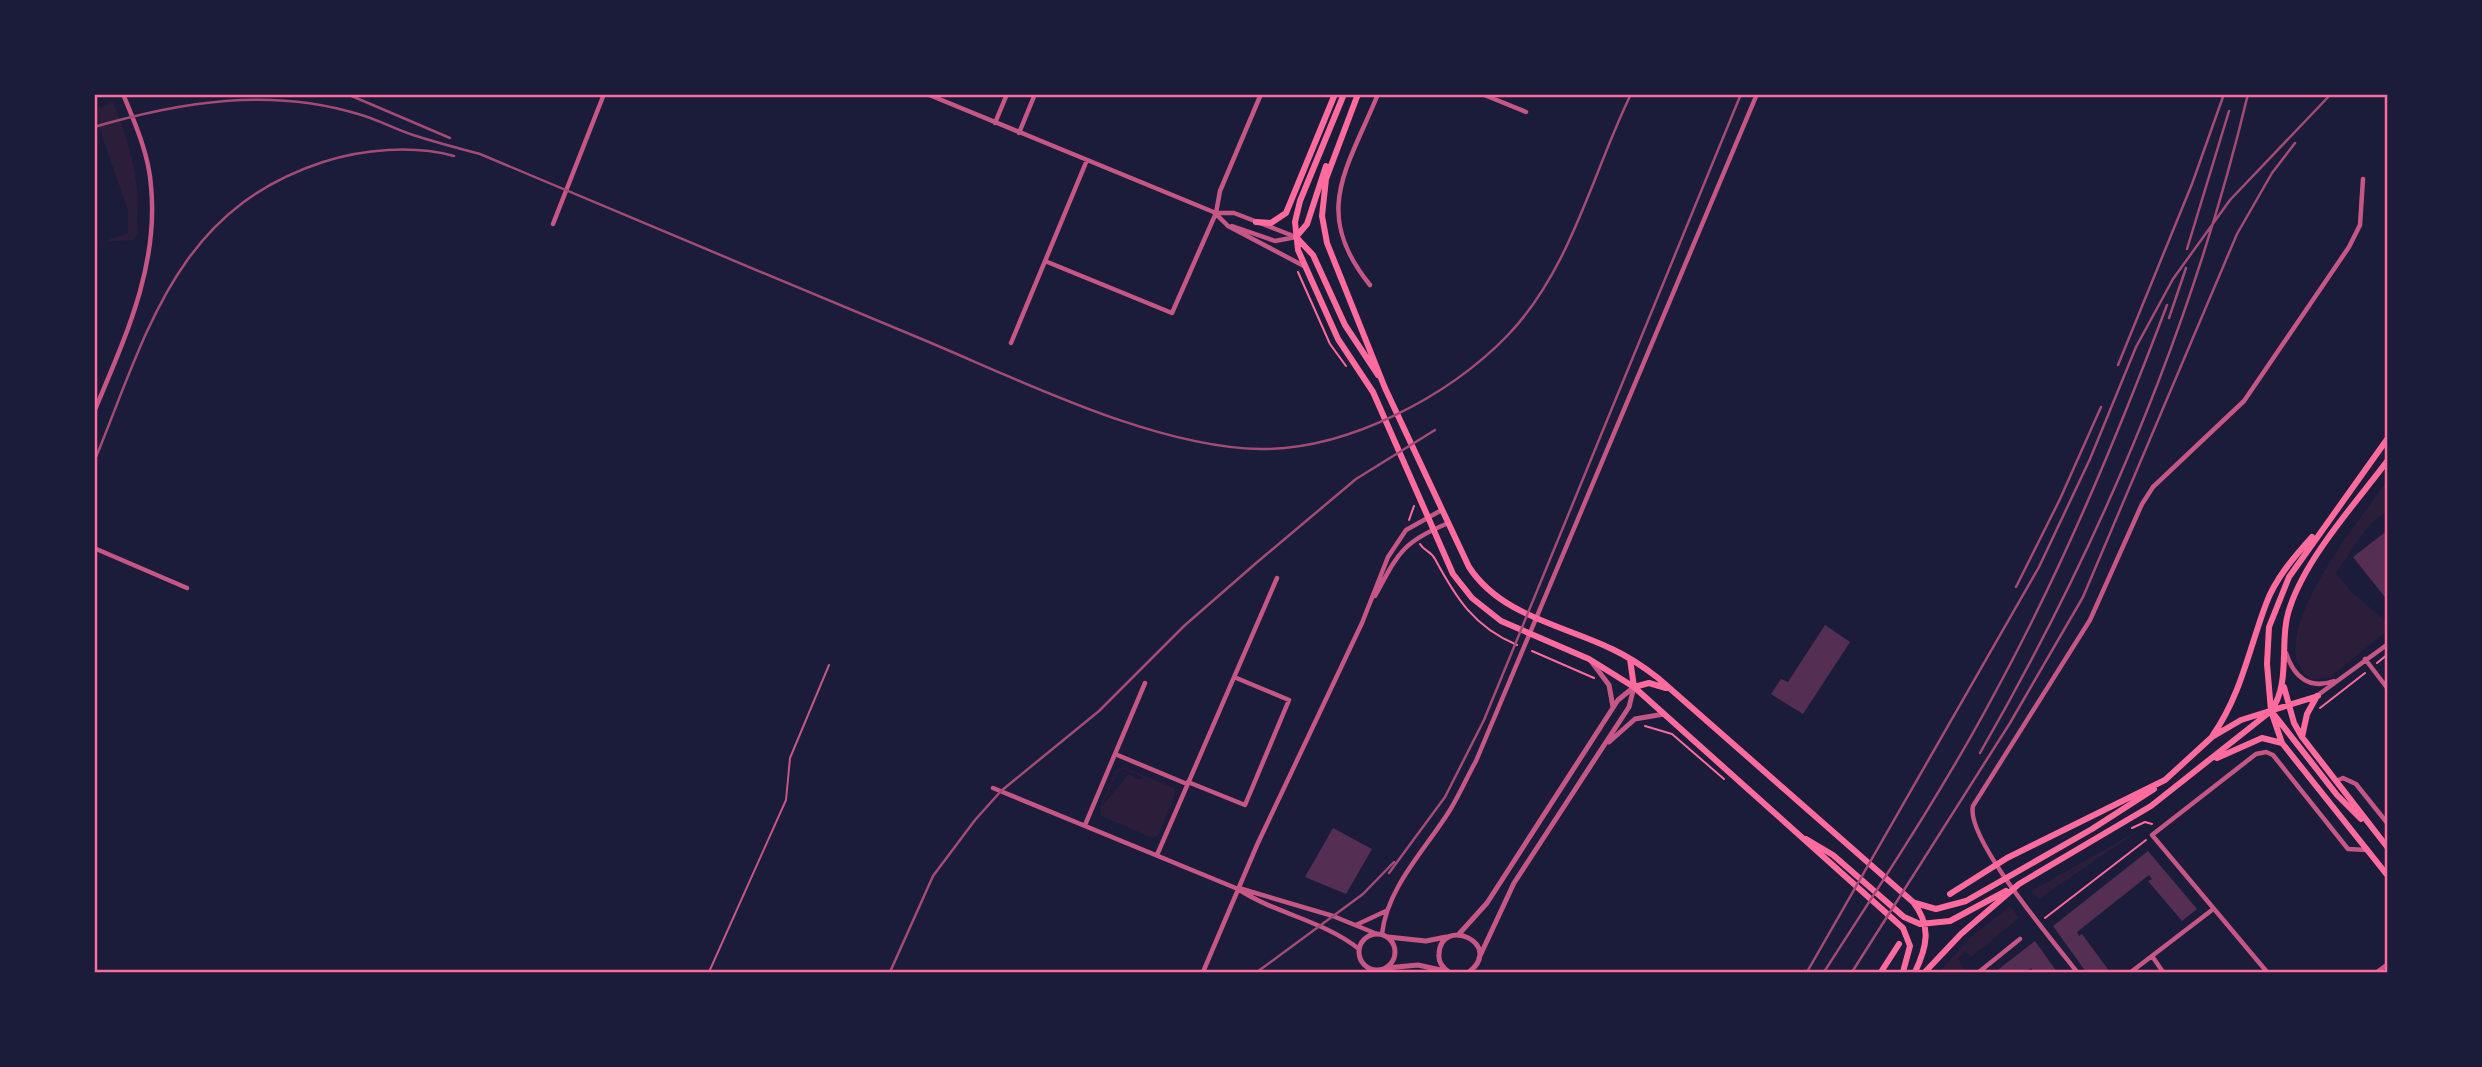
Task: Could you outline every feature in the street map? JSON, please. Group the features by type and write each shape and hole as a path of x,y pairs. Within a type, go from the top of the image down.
{"main road":[{"path":"1256,222 1271,223 1286,213 1335,94"},
{"path":"1344,94 1300,201 1295,222 1296,237 1304,266 1338,338 1373,392 1406,463 1431,530 1462,587 1489,614 1589,659 1634,687 1802,836 1827,863 1899,924 1910,946 1903,972"},
{"path":"1296,237 1307,224 1318,185 1358,94"},
{"path":"1340,137 1324,191 1324,230 1331,257 1377,363 1381,379"},
{"path":"1296,237 1313,255 1345,325 1381,379 1446,524 1476,578 1492,594 1518,610 1630,659 1671,690 1913,902 1927,908 1946,909 1994,885 2115,815 2165,780 2212,737 2254,714 2288,707 2318,696"},
{"path":"2388,438 2289,577 2273,611 2267,644 2271,711 2282,743 2388,876"},
{"path":"1802,836 1833,855 1904,917 1926,925 1950,921 2003,895 2151,806 2271,711 2277,701 2282,676 2283,643 2289,608 2304,578 2388,460"},
{"path":"2212,737 2236,695 2274,587 2292,560 2331,519"},
{"path":"1630,659 1634,687"},
{"path":"2282,676 2288,707 2302,737 2388,848"},
{"path":"1634,687 1649,683 1671,690"},
{"path":"2268,688 2277,701 2288,707"},
{"path":"2302,737 2307,714 2318,696"},
{"path":"2282,743 2283,722 2288,707"},
{"path":"2271,711 2283,722 2337,795 2373,830"},
{"path":"2209,761 2262,738 2282,743"},
{"path":"1950,894 2007,858 2165,780"},
{"path":"1925,972 2003,895"},
{"path":"1913,902 1926,925 1924,953 1915,972"},
{"path":"1881,972 1899,944"}],"street":[{"path":"94,412 136,309 152,231 152,186 146,156 123,94"},
{"path":"553,224 604,94"},
{"path":"927,94 1216,213 1234,213 1296,237"},
{"path":"995,123 1007,94"},
{"path":"1019,133 1035,94"},
{"path":"1045,261 1172,313 1216,213 1220,191 1261,94"},
{"path":"1370,285 1352,263 1339,233 1337,208 1342,182 1378,94"},
{"path":"1482,94 1526,112"},
{"path":"1383,968 1395,952 1382,935 1387,911 1409,869 1451,808 1476,761 1757,94"},
{"path":"1011,343 1087,160"},
{"path":"2077,972 1985,848 1972,820 1973,806 2090,620 2142,504 2153,487 2244,401 2349,247 2360,225 2363,179"},
{"path":"1216,213 1228,226 1304,266"},
{"path":"1228,226 1275,241 1296,237"},
{"path":"1203,972 1394,545 1406,530 1440,511"},
{"path":"1367,609 1404,547 1446,524"},
{"path":"94,548 187,588"},
{"path":"1157,855 1277,578"},
{"path":"2283,643 2289,662 2302,680 2323,685 2338,680"},
{"path":"2318,696 2388,644"},
{"path":"1589,659 1609,685 1613,707"},
{"path":"2365,659 2388,689"},
{"path":"1115,754 1245,805 1289,700 1234,677"},
{"path":"1085,825 1145,683"},
{"path":"1238,889 1261,893 1382,935 1426,941 1458,934 1487,903 1613,707 1624,693 1634,687"},
{"path":"1473,971 1514,883 1629,707 1634,687"},
{"path":"1601,749 1628,724 1642,717 1661,713"},
{"path":"2267,972 2152,835 2256,754 2266,752 2273,755 2348,849 2367,850"},
{"path":"2335,781 2343,778 2356,784 2388,824"},
{"path":"993,788 1238,889 1257,901 1342,936 1359,949 1365,965 1383,968 1418,965 1448,972"},
{"path":"2132,972 2213,910"},
{"path":"1355,925 1387,911"},
{"path":"1458,934 1474,940 1479,958"},
{"path":"1359,949 1365,938 1382,935"},
{"path":"1448,972 1441,965 1439,953 1442,944 1449,937"},
{"path":"1979,972 2020,939"},
{"path":"2152,956 2163,972"},
{"path":"2377,972 2388,964"}],"lane":[{"path":"709,972 786,800 790,758 829,665"}],"path":[{"path":"1408,519 1414,505"},
{"path":"1533,651 1597,680"},
{"path":"2318,710 2388,654"},
{"path":"1642,717 1646,729 1651,728"},
{"path":"2129,829 2145,822 2157,827"},
{"path":"2039,923 2152,835"}],"shaded area":[{"path":"113,102 134,166 138,194 138,233 133,240 102,242 128,233 128,211 95,116 95,109"},
{"path":"2387,481 2387,511 2369,525 2336,573 2352,592 2387,623 2387,631 2329,678 2311,679 2297,662 2296,638 2305,610 2319,580 2338,550"},
{"path":"1123,767 1174,788 1175,794 1159,834 1153,838 1101,816 1100,807 1116,771","holes":["1124,769 1145,778 1138,779 1129,774 1102,806 1117,772"]},
{"path":"2141,829 2039,899 2031,891"},
{"path":"2010,906 2019,918 1971,957 1966,952 1958,958 1964,969 1960,972 1939,972 1971,937"}],"building":[{"path":"2388,530 2388,601 2353,557"},
{"path":"1825,625 1850,642 1803,714 1771,694 1781,679 1788,682"},
{"path":"1333,828 1372,849 1346,894 1305,877"},
{"path":"2148,851 2197,909 2182,921 2148,881 2152,879 2149,875 2077,932 2079,936 2082,934 2110,972 2086,972 2053,926"},
{"path":"2035,941 2057,972 2034,972 2031,968 2026,972 1995,972"}],"railway":[{"path":"347,94 450,138"},
{"path":"94,127 159,111 225,101 292,101 358,114 413,135 480,154 1089,409 1177,437 1260,449 1293,447 1361,430 1426,399 1484,358 1530,309 1548,281 1578,220 1631,94"},
{"path":"1389,873 1445,797 1484,720 1741,94"},
{"path":"2118,365 2192,184 2224,94"},
{"path":"1980,753 2064,596 2138,433 2200,266 2248,94"},
{"path":"1807,972 2039,567 2090,459 2136,347 2173,279 2230,200 2331,94"},
{"path":"2187,249 2229,111"},
{"path":"1852,972 2010,723 2083,597 2237,234 2272,173 2295,143"},
{"path":"94,462 131,368 173,282 199,244 232,211 273,183 338,158 388,150 422,150 454,156"},
{"path":"2169,318 2186,268"},
{"path":"1824,972 1951,771 2016,654 2086,506 2167,305"},
{"path":"2016,587 2060,499 2101,407"},
{"path":"890,972 933,876 975,820 1001,791 1099,711 1184,626 1356,479 1435,430"},
{"path":"1257,972 1363,894 1394,862"}]}
